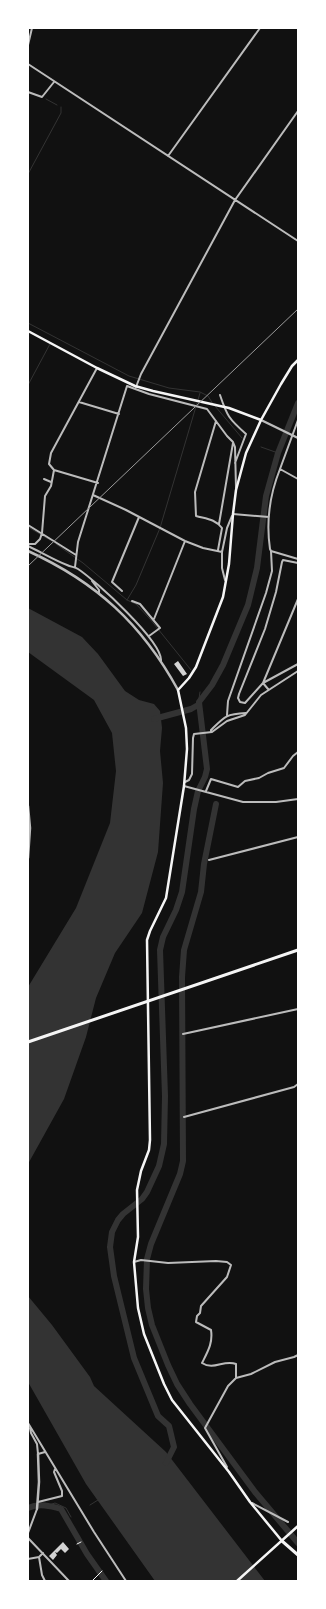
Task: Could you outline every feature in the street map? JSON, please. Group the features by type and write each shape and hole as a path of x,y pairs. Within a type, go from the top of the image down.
{"main road":[{"path":"28,331 136,388 195,399 229,408 262,421"},
{"path":"298,360 292,366 281,384 246,452 236,490 227,581 223,597 200,660 190,678 178,690 184,715 187,749 185,782 166,898 147,940 150,1140 147,1157 138,1182 136,1199 138,1237 134,1262 138,1308 144,1334 172,1400 229,1472 250,1502 282,1540 298,1555"},
{"path":"28,1042 298,950"},
{"path":"237,1581 298,1526"}],"street":[{"path":"28,45 32,28"},
{"path":"168,156 260,28"},
{"path":"28,64 298,241"},
{"path":"28,92 42,97 54,82"},
{"path":"136,388 140,377 235,200 298,111"},
{"path":"97,368 51,453 49,464 54,470 98,483"},
{"path":"75,567 78,542 98,483 127,386 207,409 233,442 235,447 234,465 236,490"},
{"path":"220,395 231,421 246,434 234,465"},
{"path":"79,402 119,414"},
{"path":"227,715 228,701 266,593 272,571 273,562 272,551 268,538 268,516 272,491 298,420"},
{"path":"216,421 195,492 196,516 214,520 219,524 222,530 218,550"},
{"path":"262,421 297,437"},
{"path":"219,524 233,442"},
{"path":"280,469 298,479"},
{"path":"28,545 35,544 40,539 42,533 45,496 54,470"},
{"path":"44,479 51,482"},
{"path":"94,495 185,541 203,548 222,552"},
{"path":"227,581 224,579 222,568 222,552 227,528 233,514 268,516"},
{"path":"122,591 112,582 139,517"},
{"path":"28,525 76,555"},
{"path":"154,620 185,541"},
{"path":"28,545 67,565 75,567 89,577 149,636 159,650 161,661"},
{"path":"28,550 63,568 99,593 140,633 161,661 178,690"},
{"path":"272,551 298,559"},
{"path":"298,563 283,560 282,562 276,592 265,628 239,694 238,698 240,702 245,703 263,683 298,599"},
{"path":"89,577 99,590 99,593"},
{"path":"132,601 140,604 160,628 149,636"},
{"path":"263,683 298,664"},
{"path":"185,782 192,776 192,738 194,734 198,732 210,732 227,721 248,713 257,700 268,690 298,671"},
{"path":"263,683 268,690"},
{"path":"210,732 227,715 248,713"},
{"path":"206,791 211,779 238,787 245,781 259,778 268,773 284,768 298,752"},
{"path":"184,786 243,802 276,802 298,799"},
{"path":"28,806 30,828 28,858"},
{"path":"209,860 298,837"},
{"path":"183,1034 298,1009"},
{"path":"184,1117 294,1087 298,1084"},
{"path":"134,1262 141,1260 168,1264 216,1261 227,1262 231,1265 227,1277 201,1306 196,1322 211,1330 212,1336 210,1348 202,1363 206,1366 216,1366 229,1362 236,1364 236,1378"},
{"path":"229,1472 205,1428 228,1386 236,1378 252,1374 275,1362 294,1358 298,1355"},
{"path":"28,1423 55,1469 126,1581"},
{"path":"28,1533 38,1503 37,1444 31,1433 30,1427"},
{"path":"38,1454 45,1452"},
{"path":"38,1503 62,1496 62,1491 54,1472 55,1469"},
{"path":"250,1502 288,1522"},
{"path":"28,1538 69,1581"},
{"path":"28,1559 39,1557 43,1553"},
{"path":"39,1557 42,1575 45,1581"}],"path":[{"path":"77,1544 81,1542"},
{"path":"92,1581 102,1572"}],"shaded area":[{"path":"28,608 82,637 98,654 125,691 139,700 154,704 160,711 162,728 160,751 163,783 158,852 142,913 115,953 96,998 86,1037 64,1099 28,1164 28,987 76,908 110,823 116,771 112,733 94,700 28,652"},
{"path":"28,1296 52,1325 90,1377 94,1386 166,1452 265,1581 155,1581 86,1484 28,1382"}],"building":[{"path":"178,661 187,674 183,676 174,664"},
{"path":"63,1542 69,1549 65,1553 61,1549 57,1553 55,1552 57,1555 53,1560 49,1556"}],"waterway":[{"path":"46,99 57,105"},
{"path":"28,174 61,113 61,107"},
{"path":"28,323 129,376 169,388 200,392 208,396 213,404"},
{"path":"28,385 50,344"},
{"path":"198,400 200,393"},
{"path":"127,600 136,585 160,528 197,403"},
{"path":"166,1463 174,1447 169,1426 158,1416 134,1358 114,1276 110,1247 112,1232 118,1220 123,1214 142,1199 147,1192 159,1166 164,1144 165,1096 160,950 163,937 176,910 182,892 194,809 198,791 207,769 199,702 212,685 223,665 248,605 257,568 266,496 278,453 298,403"},
{"path":"215,406 242,438"},
{"path":"261,447 278,453"},
{"path":"28,527 50,540"},
{"path":"56,544 83,563 127,600 136,604 191,670"},
{"path":"198,705 200,692"},
{"path":"154,719 191,709 198,705"},
{"path":"216,804 204,864 201,892 184,950 182,977 183,1161 180,1174 151,1244 147,1259 146,1289 148,1308 152,1325 177,1384 255,1492 298,1543"},
{"path":"90,1505 98,1500"},
{"path":"49,1505 55,1503 66,1508 71,1517"},
{"path":"28,1508 41,1505 61,1509 87,1554 106,1581"}],"railway":[{"path":"28,566 298,309"}]}
